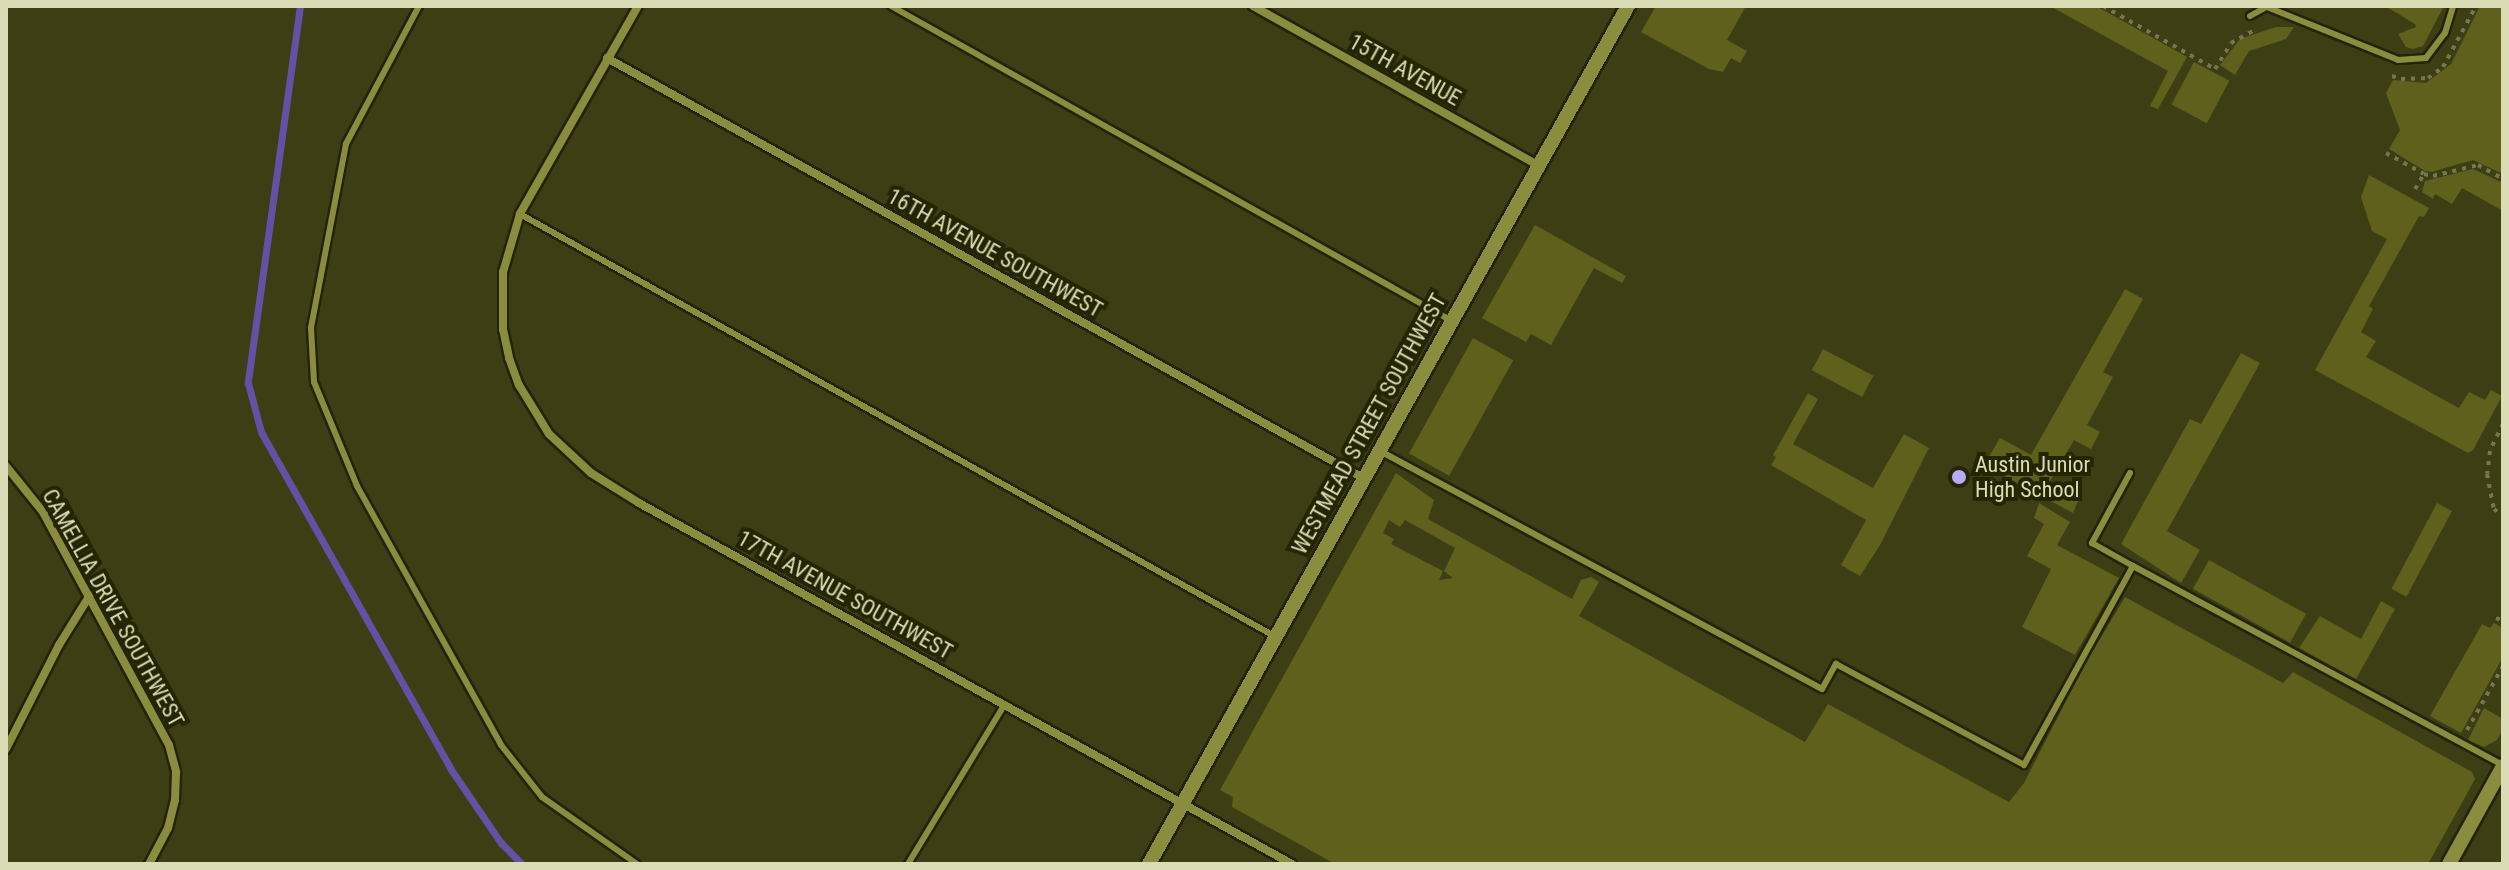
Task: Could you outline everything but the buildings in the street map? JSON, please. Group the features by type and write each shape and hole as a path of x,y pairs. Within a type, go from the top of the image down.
{"street":[{"name":"17TH AVENUE SOUTHWEST","path":"638,6 520,214 503,272 501,301 509,358 519,385 549,434 591,473 639,503 1292,864"},
{"name":"15TH AVENUE","path":"1253,6 1539,166"},
{"name":"WESTMEAD STREET SOUTHWEST","path":"1149,864 1628,6"},
{"name":"16TH AVENUE SOUTHWEST","path":"607,58 1365,479"},
{"name":"CAMELLIA DRIVE SOUTHWEST","path":"6,466 43,512 169,745 176,772 175,800 168,828 149,864"},
{"path":"6,749 59,645 90,595"},
{"path":"2449,864 2503,766"}],"lane":[{"path":"419,6 346,144 311,328 314,382 357,486 458,673 507,755 542,797 637,864"},
{"path":"891,6 1452,321"},
{"path":"2250,16 2267,6 2398,60 2426,58 2445,33 2453,6"},
{"path":"520,214 1276,637"},
{"path":"1380,451 1822,689 1836,664 2024,765 2133,566"},
{"path":"2130,473 2092,543 2503,766"},
{"path":"908,864 1005,704"}],"path":[{"path":"2103,6 2215,69 2231,43 2257,30"},
{"path":"2384,73 2401,79 2428,78 2443,67 2476,6"},
{"path":"2386,153 2424,174 2433,176 2478,165 2503,179"},
{"path":"2415,189 2424,174"},
{"path":"2503,424 2490,451 2487,474 2494,509 2503,516"},
{"path":"2496,618 2503,621"},
{"path":"2460,742 2503,666"}],"shaded area":[{"path":"1656,6 1746,6 1727,40 1747,51 1740,63 1731,58 1723,72 1709,69 1641,32"},
{"path":"2050,6 2096,6 2187,57 2158,109 2150,106 2168,71"},
{"path":"2385,6 2444,6 2423,46 2413,49 2406,47 2398,34 2416,27 2415,24"},
{"path":"2480,6 2503,6 2503,174 2473,160 2425,171 2389,149 2400,130 2386,93 2393,80 2426,83 2451,64"},
{"path":"2276,27 2294,27 2286,39 2249,51 2235,75 2220,65 2240,39"},
{"path":"2194,62 2229,81 2207,123 2171,104"},
{"path":"2473,169 2503,183 2503,211 2462,188 2452,204 2435,194 2433,199 2422,192 2425,181"},
{"path":"2369,175 2429,208 2424,217 2419,216 2369,306 2373,309 2361,332 2376,341 2366,357 2459,408 2469,392 2485,400 2491,390 2502,396 2473,450 2468,453 2315,370 2387,239 2372,231 2361,197"},
{"path":"1535,225 1626,276 1622,283 1594,268 1551,345 1531,334 1526,342 1482,318"},
{"path":"2125,289 2143,299 2103,372 2113,377 2087,425 2100,432 2091,449 2074,440 2048,485 2078,501 2073,513 1984,465 2000,438 2031,455"},
{"path":"1473,338 1513,360 1449,476 1409,453"},
{"path":"1823,349 1873,376 1862,397 1812,370"},
{"path":"2241,353 2260,363 2167,531 2200,550 2181,583 2121,544 2190,419 2201,424"},
{"path":"1808,393 1818,399 1793,444 1873,488 1904,434 1929,448 1880,545 1860,576 1841,565 1866,520 1771,465 1776,457 1773,455"},
{"path":"1396,473 1434,500 1428,519 1572,599 1581,580 1591,577 1599,582 1579,616 1805,742 1828,704 2009,802 2024,783 2085,664 2125,597 2283,683 2293,672 2472,772 2475,779 2428,864 1335,864 1232,807 1233,797 1220,790","holes":["1389,520 1400,527 1405,520 1455,548 1444,571 1453,578 1439,580 1443,571 1391,544 1394,539 1383,533"]},
{"path":"2039,503 2070,522 2057,545 2119,578 2075,655 2022,627 2051,569 2027,556 2044,524 2034,518"},
{"path":"2437,503 2452,511 2406,597 2391,589"},
{"path":"2209,560 2306,614 2290,643 2193,589"},
{"path":"2381,601 2395,609 2356,679 2299,648 2320,616 2361,639"},
{"path":"2494,623 2503,628 2503,657 2461,733 2430,716 2482,624 2490,628"},
{"path":"2484,708 2503,719 2503,729 2497,740 2484,747 2468,740"}],"waterway":[{"path":"300,6 248,383 261,432 450,768 501,843 522,864"}],"place":[{"name":"Austin Junior High School","path":"1959,477"}]}
